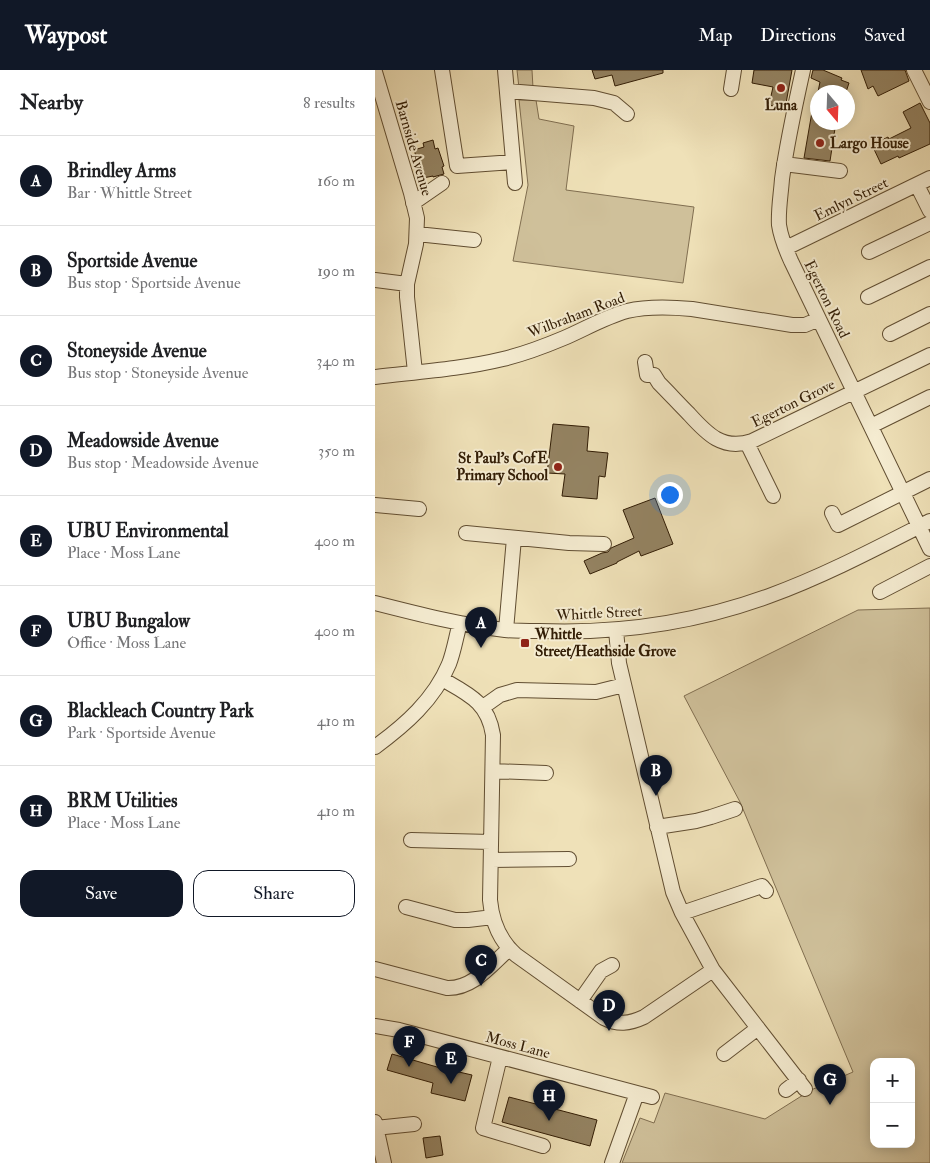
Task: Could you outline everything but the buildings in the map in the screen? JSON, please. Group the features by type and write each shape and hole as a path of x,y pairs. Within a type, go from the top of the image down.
{"street":[{"path":"442,70 457,166 513,162"},
{"path":"505,70 515,183"},
{"path":"731,89 734,70"},
{"name":"Egerton Road","path":"803,70 784,164 779,226 786,248 903,493 925,524 930,549"},
{"path":"914,70 930,102"},
{"name":"Barnside Avenue","path":"375,72 417,218 416,244 407,284 415,372"},
{"path":"507,91 594,98 614,103 627,114"},
{"path":"784,164 840,171"},
{"name":"Emlyn Street","path":"786,248 930,178"},
{"path":"413,203 442,183"},
{"path":"917,184 930,211"},
{"path":"869,252 930,223"},
{"path":"417,234 474,240"},
{"path":"868,297 930,267"},
{"path":"375,280 407,284"},
{"name":"Wilbraham Road","path":"375,377 473,365 503,359 564,338 618,314 639,309 677,307 798,326 819,319"},
{"path":"890,334 930,314"},
{"name":"Egerton Grove","path":"645,362 647,375 654,375 659,383 705,423 712,437 720,441 739,444 747,443 930,355"},
{"path":"871,426 930,397"},
{"name":"Egerton Grove","path":"747,443 774,488"},
{"path":"831,513 838,525 930,479"},
{"path":"375,505 419,511"},
{"name":"Whittle Street","path":"375,603 460,623 506,630 565,632 616,630 674,622 746,604 795,586 847,563 925,524"},
{"path":"466,533 569,543 604,544"},
{"path":"506,630 515,538"},
{"path":"880,592 930,566"},
{"path":"376,743 411,718 421,708 442,679 452,654 460,623"},
{"path":"616,630 617,652 624,685 673,892 682,913 713,970 802,1085 786,1090"},
{"path":"442,679 469,695 483,707 493,730 490,900 493,917 509,949 604,1018 618,1024 635,1022 644,1017 713,970"},
{"path":"483,707 500,695 517,690 595,692 624,685"},
{"path":"493,771 546,773"},
{"path":"657,827 696,821 735,809"},
{"path":"411,840 491,842"},
{"path":"491,860 569,859"},
{"path":"682,913 762,886 766,891"},
{"path":"406,907 455,920 493,917"},
{"path":"375,969 453,988 475,980 509,949"},
{"path":"580,1001 601,971 612,964"},
{"name":"Moss Lane","path":"375,1026 399,1030 652,1097"},
{"path":"724,1054 759,1028"},
{"path":"501,1057 483,1128 543,1146"},
{"path":"612,1163 637,1093"},
{"path":"384,1163 375,1126 414,1124"}],"shaded area":[{"path":"517,70 532,70 533,88 519,88"},
{"path":"519,100 536,100 539,119 574,126 566,190 694,207 683,283 513,261 528,185"},
{"path":"930,608 930,1163 622,1163 640,1118 654,1123 665,1093 765,1119 811,1090 853,1072 740,802 684,696 858,610"}],"place":[{"name":"Luna","path":"781,88"},
{"name":"Largo House","path":"820,143"},
{"name":"St Paul's CofE Primary School","path":"558,467"},
{"name":"Whittle Street/Heathside Grove","path":"525,643"},
{"name":"Brindley Arms","path":"481,648"},
{"name":"Sportside Avenue","path":"656,796"},
{"name":"Stoneyside Avenue","path":"481,986"},
{"name":"Meadowside Avenue","path":"609,1031"},
{"name":"UBU Bungalow","path":"409,1067"},
{"name":"UBU Environmental","path":"451,1084"},
{"name":"Blackleach Country Park","path":"830,1105"},
{"name":"BRM Utilities","path":"549,1121"}]}
